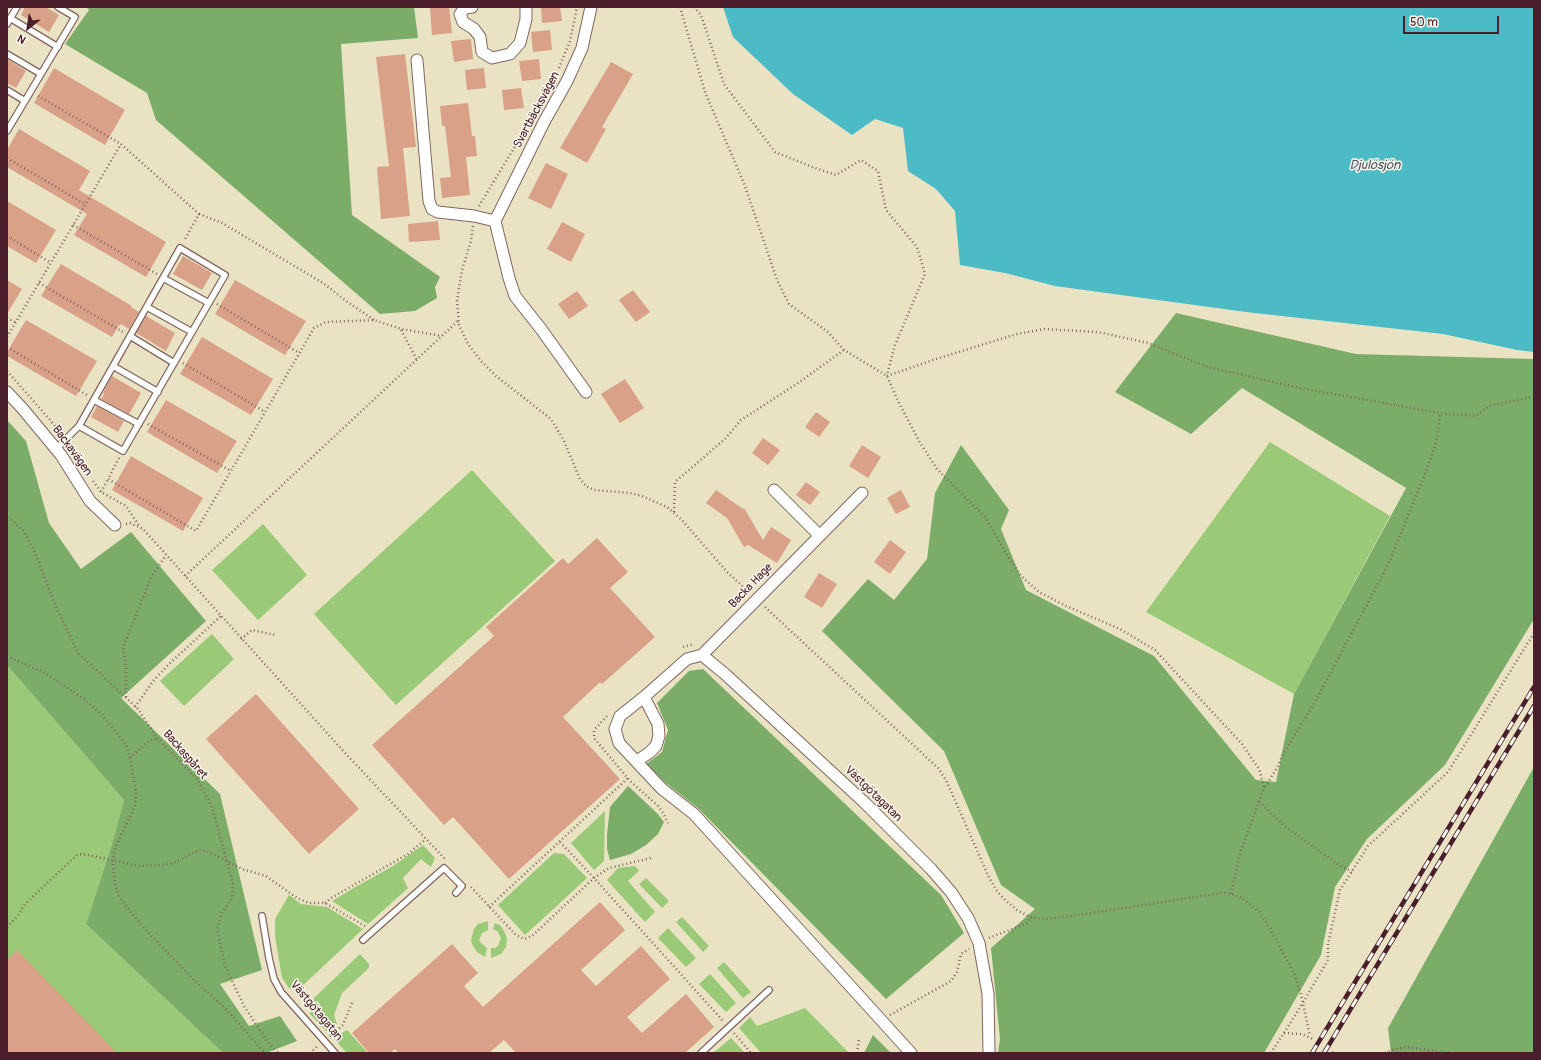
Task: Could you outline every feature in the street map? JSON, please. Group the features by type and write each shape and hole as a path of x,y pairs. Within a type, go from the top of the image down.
{"street":[{"path":"472,7 465,8 460,14 463,22 474,29 480,37 482,52 492,58 510,54 520,42 526,20 526,7"},
{"name":"Svartbäcksvägen","path":"495,221 544,122 567,81 582,48 592,7"},
{"path":"417,60 429,201 432,209 438,212 474,216 495,221 515,296 541,329 586,392"},
{"name":"Backavägen","path":"7,392 56,449 90,501 116,525"},
{"path":"774,490 819,535"},
{"name":"Backa Hage","path":"702,655 862,493"},
{"path":"702,655 687,659 620,716 614,729 619,743 662,788 694,814 911,1053"},
{"name":"Västgötagatan","path":"702,655 865,803 931,869 951,892 968,918 979,944 988,994 989,1053"},
{"path":"637,761 656,746 659,736 658,724 644,697"}],"lane":[{"path":"17,7 9,21 58,47"},
{"path":"7,130 76,17 58,7"},
{"path":"7,54 41,74"},
{"path":"7,90 25,101"},
{"path":"56,449 79,426 180,248 225,275 123,451 79,426"},
{"path":"163,278 210,302"},
{"path":"147,307 192,332"},
{"path":"130,336 175,361"},
{"path":"113,366 158,392"},
{"path":"94,400 140,422"},
{"path":"363,940 444,868 462,886 456,893"},
{"name":"Västgötagatan","path":"262,916 274,979 281,992 335,1053"},
{"path":"701,1053 769,990"}],"path":[{"path":"558,69 570,41 577,7"},
{"path":"680,7 704,92 745,186 777,280 789,304 828,332 844,350 887,376 916,435 937,468 985,517 1021,576 1039,592 1066,606 1120,629 1155,650 1242,744 1259,769 1264,787"},
{"path":"694,7 700,15 724,84 775,152 836,175 860,160 878,171 886,210 917,247 925,274 895,345 887,376"},
{"path":"31,91 121,144 199,214 222,223 323,283 374,320 401,329 442,336"},
{"path":"526,130 485,195 474,216 471,241 462,270 457,301 459,320 468,344 481,361 496,376 551,419 564,441 583,484 594,490 630,493 642,496 657,502 674,512 727,572 938,768 946,780 996,890 1017,910 1032,917 1046,919 1222,893 1231,894 1242,898 1252,905 1267,923 1295,975 1300,989 1310,1036 1313,1039"},
{"path":"7,337 121,144"},
{"path":"7,158 85,204"},
{"path":"180,248 199,214"},
{"path":"73,225 163,278"},
{"path":"7,236 51,263"},
{"path":"39,283 130,336"},
{"path":"210,302 299,353"},
{"path":"7,318 15,322"},
{"path":"108,479 196,531 314,328 326,322 374,320"},
{"path":"185,576 459,320"},
{"path":"401,329 417,360"},
{"path":"887,376 1017,334 1044,329 1098,332 1148,343 1208,367 1300,388 1445,414 1476,416 1489,406 1534,397"},
{"path":"7,347 94,400"},
{"path":"674,512 675,482 725,439 741,420 798,383 844,350"},
{"path":"175,361 265,412"},
{"path":"1231,894 1239,857 1264,787 1277,768 1283,754 1314,704 1389,563 1430,461 1437,439 1440,413"},
{"path":"140,422 231,471"},
{"path":"101,492 123,451"},
{"name":"Backaspåret","path":"7,518 13,521 24,531 34,550 55,605 78,653 135,707 157,738 197,780 212,807 224,846 226,860 233,884 232,898 222,913 217,929 225,966 244,1006 269,1044 278,1053"},
{"path":"116,525 130,523 143,529 241,638 447,861"},
{"path":"126,698 126,667 123,647 151,578 166,555"},
{"path":"135,707 154,680 168,665 221,616"},
{"path":"241,638 252,630 275,634"},
{"path":"1270,1053 1284,1033 1328,960 1328,944 1340,890 1368,846 1448,772 1534,633"},
{"path":"7,656 43,672 84,699 102,715 126,745 130,758 136,793 135,806 115,848 112,861 115,885 120,898 167,952 226,1009 230,1016 265,1053"},
{"path":"130,758 150,741 157,738"},
{"path":"489,907 628,778"},
{"path":"1259,802 1286,827 1338,864 1352,872"},
{"path":"325,903 331,898 397,860 426,839"},
{"path":"560,842 751,1053"},
{"path":"7,927 18,917 25,904 77,855 83,854 140,866 172,863 199,850 208,851 242,869 266,876 297,898 309,903 325,903 372,932"},
{"path":"468,884 520,938 528,939 594,878 609,868 652,858"},
{"path":"881,1020 951,981 957,972 961,954 979,944 1027,923 1032,917"},
{"path":"324,1040 343,1025 353,1000"},
{"path":"1284,1033 1310,1036"},
{"path":"857,1053 859,1039"},
{"path":"1384,1053 1406,1047 1451,1053"}],"green space":[{"path":"87,7 414,7 418,38 341,44 352,215 440,277 435,287 437,298 415,311 380,314 156,120 147,93 65,44 89,10"},
{"path":"1176,313 1356,354 1534,359 1534,619 1445,765 1367,839 1335,887 1321,955 1264,1053 998,1053 1000,1039 991,948 1035,909 1001,885 944,751 822,631 868,579 894,600 927,559 935,493 961,445 1009,510 1001,529 1026,590 1154,656 1256,780 1276,782 1294,694 1406,488 1242,388 1191,434 1115,392"},
{"path":"7,420 26,441 49,523 81,569 131,532 206,621 121,698 220,794 262,970 220,984 249,1026 280,1016 297,1041 266,1053 223,1053 86,924 113,841 124,800 7,665"},
{"path":"1270,442 1390,516 1294,694 1146,612"},
{"path":"472,470 555,561 396,705 314,614"},
{"path":"263,524 307,575 258,620 212,570"},
{"path":"212,634 234,659 184,706 160,681"},
{"path":"7,665 124,800 113,841 86,924 223,1053 7,1053"},
{"path":"703,669 941,895 964,933 886,999 699,809 667,784 646,764 662,752 668,730 657,703 689,671"},
{"path":"1534,767 1534,1053 1391,1053 1388,1028"},
{"path":"628,786 657,813 664,822 658,834 646,845 631,854 610,860 607,849 607,834 610,807"},
{"path":"605,811 604,861 594,870 571,843"},
{"path":"423,845 435,858 431,867 421,859 403,878 408,888 368,924 332,901 393,866"},
{"path":"554,853 564,854 587,878 525,935 498,905"},
{"path":"635,866 639,871 628,881 655,912 645,922 607,880 618,868"},
{"path":"646,878 669,901 662,908 639,884"},
{"path":"289,895 301,904 327,907 363,929 298,990 289,988 282,978 275,936 275,919"},
{"path":"682,917 709,946 703,952 676,922"},
{"path":"488,921 488,930 482,933 479,940 487,948 485,957 477,952 471,941 474,929 478,924"},
{"path":"495,923 501,926 507,939 506,947 501,954 491,958 491,948 498,946 501,938 497,931 493,929"},
{"path":"668,928 696,958 686,967 658,938"},
{"path":"360,954 369,964 369,968 342,993 334,1015 337,1024 326,1031 310,1014 314,998"},
{"path":"724,962 751,992 743,998 717,968"},
{"path":"710,974 736,1003 726,1012 699,984"},
{"path":"805,1008 849,1053 761,1053 739,1028 750,1017 757,1026"},
{"path":"347,1030 368,1053 347,1053 333,1038"},
{"path":"873,1035 891,1053 864,1053"},
{"path":"731,1038 745,1053 713,1053"}],"water":[{"name":"Djulösjön","path":"723,7 1534,7 1534,352 1517,350 1443,334 1246,312 1055,286 1005,273 960,265 955,211 936,189 908,171 903,128 875,119 852,135 793,94 733,37"}],"building":[{"path":"25,7 46,7 59,15 49,32 21,15"},
{"path":"430,7 449,7 452,33 432,35"},
{"path":"541,7 560,7 562,21 542,23"},
{"path":"550,30 552,50 533,52 531,32"},
{"path":"471,39 473,59 454,62 451,41"},
{"path":"405,54 416,147 403,148 410,216 381,219 377,167 389,166 376,57"},
{"path":"7,59 26,71 16,88 7,83"},
{"path":"539,59 541,79 522,81 519,61"},
{"path":"611,62 633,74 602,127 606,129 587,163 560,148"},
{"path":"54,68 125,110 105,145 34,103"},
{"path":"484,68 486,88 467,90 465,70"},
{"path":"521,88 524,108 504,110 502,90"},
{"path":"468,103 472,136 475,136 477,156 466,157 470,195 442,198 440,178 451,177 445,126 442,126 440,106"},
{"path":"19,129 90,171 79,190 166,242 146,277 74,235 87,214 7,167 7,150"},
{"path":"546,163 568,174 551,209 528,198"},
{"path":"7,201 56,230 36,263 7,246"},
{"path":"438,221 440,240 409,242 408,224"},
{"path":"562,222 585,234 571,262 547,249"},
{"path":"183,256 212,273 202,290 173,274"},
{"path":"61,264 132,306 131,307 139,312 129,329 121,324 112,337 41,296"},
{"path":"7,280 22,289 7,314"},
{"path":"235,280 306,321 285,355 215,314"},
{"path":"633,290 650,312 636,322 619,300"},
{"path":"577,291 588,306 569,319 558,304"},
{"path":"146,316 175,333 166,351 136,333"},
{"path":"26,320 97,361 76,396 7,356 7,352"},
{"path":"202,337 273,379 251,415 180,374"},
{"path":"112,376 141,393 129,414 101,399"},
{"path":"625,379 644,408 620,423 601,394"},
{"path":"166,400 237,441 217,473 147,432"},
{"path":"97,406 124,421 118,432 91,417"},
{"path":"816,412 830,422 819,437 805,427"},
{"path":"763,438 780,450 768,465 752,453"},
{"path":"862,445 881,457 868,478 849,466"},
{"path":"131,456 203,498 183,531 112,490"},
{"path":"806,482 820,492 810,505 796,495"},
{"path":"716,490 743,509 744,508 763,540 771,527 791,540 777,563 748,545 744,547 727,518 706,503"},
{"path":"901,490 910,507 896,514 887,498"},
{"path":"597,538 628,572 610,588 655,637 602,684 600,682 563,717 620,779 509,879 453,817 444,825 372,745 494,636 486,627 563,558 568,564"},
{"path":"890,540 906,552 890,574 874,562"},
{"path":"819,573 837,584 822,608 804,597"},
{"path":"256,694 359,809 309,854 206,739"},
{"path":"600,902 625,930 581,970 596,986 641,946 670,979 627,1017 642,1033 686,994 714,1027 685,1053 516,1053 504,1040 489,1053 398,1053 395,1049 390,1053 369,1053 352,1033 452,944 478,973 464,986 483,1007"},
{"path":"17,950 117,1053 7,1053 7,960"}],"railway":[{"path":"1312,1053 1534,687"},
{"path":"1324,1053 1534,706"}]}
